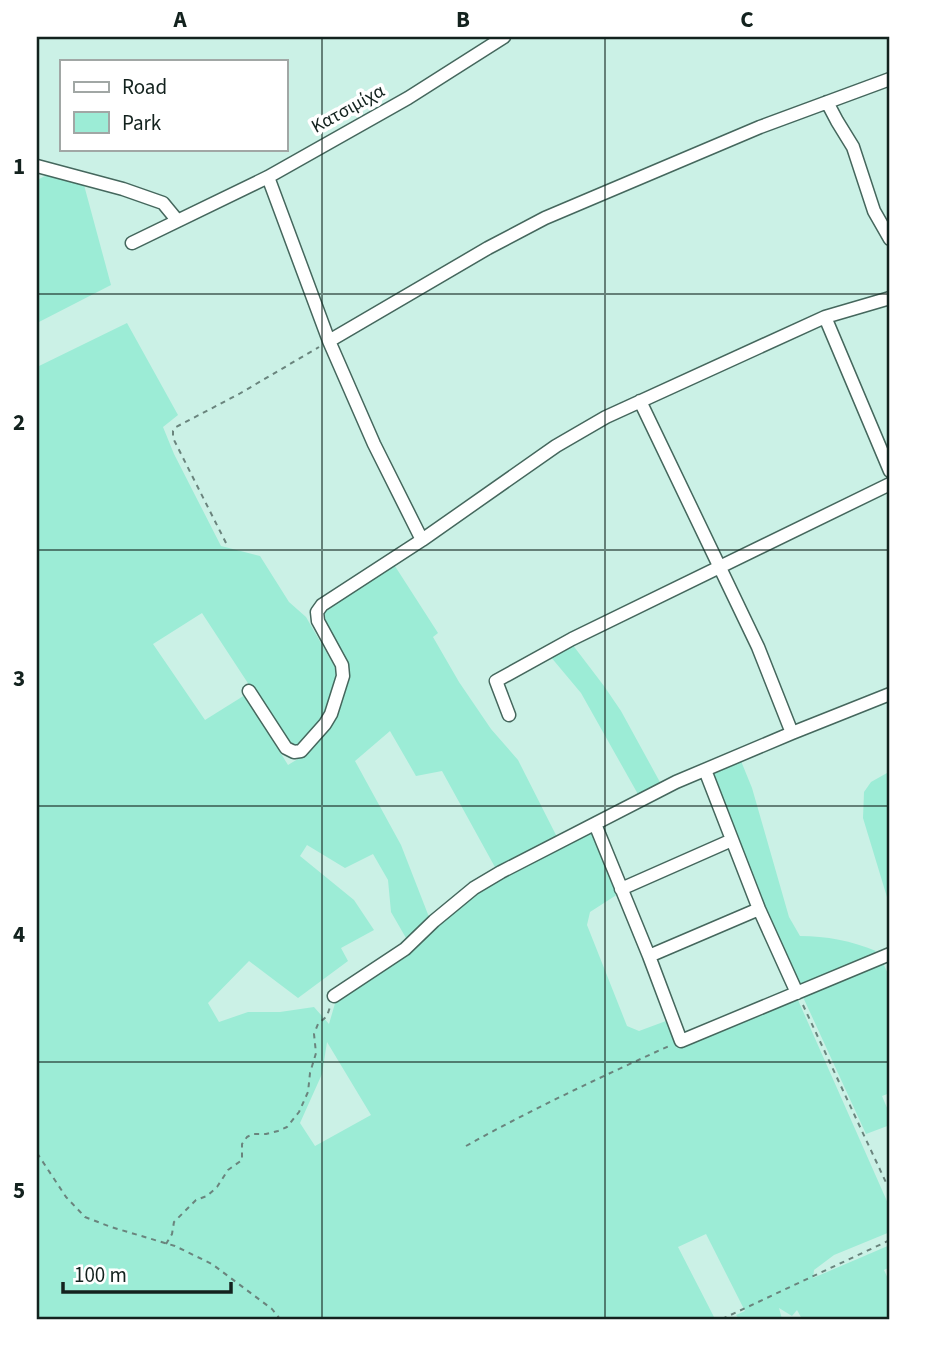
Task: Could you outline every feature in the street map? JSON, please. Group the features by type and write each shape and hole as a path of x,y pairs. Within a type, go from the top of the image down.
{"street":[{"name":"Κατσιμίχα","path":"132,243 268,177 408,98 504,37"},
{"path":"329,341 545,218 695,153 890,79"},
{"path":"827,102 853,147 874,211 890,239"},
{"path":"37,166 123,189 163,203 177,220"},
{"path":"268,177 329,341 374,444 422,540"},
{"path":"249,691 286,748 294,752 301,751 331,714 343,676 342,665 318,621 317,612 322,605 422,540 556,446 606,417 825,317 890,298"},
{"path":"825,317 890,471"},
{"path":"640,401 758,647 792,733"},
{"path":"509,715 496,681 572,639 890,484"},
{"path":"334,996 405,949 474,888 676,782 890,694"},
{"path":"705,770 759,909 797,993"},
{"path":"595,824 681,1041 890,954"},
{"path":"621,890 732,840"},
{"path":"649,956 759,909"}],"path":[{"path":"226,543 173,438 173,431 329,341"},
{"path":"797,993 890,1191"},
{"path":"166,1244 172,1234 174,1222 196,1200 217,1188 228,1170 242,1160 242,1144 247,1137 287,1127 299,1112 308,1092 316,1053 313,1034 318,1024 327,1016 334,996"},
{"path":"466,1146 594,1080 681,1041"},
{"path":"37,1153 66,1197 85,1217 166,1244 212,1264 272,1309 280,1319"},
{"path":"722,1319 890,1240"}],"green space":[{"path":"47,175 84,185 111,285 37,323 37,180"},
{"path":"127,323 178,415 163,427 221,546 260,556 289,602 306,617 336,669 337,682 329,711 304,741 296,745 287,743 202,613 153,644 205,720 245,695 288,765 306,754 344,684 313,615 393,563 438,633 433,637 459,682 491,729 518,760 558,839 496,869 442,771 416,776 390,731 355,761 401,845 429,917 406,938 391,912 388,880 373,854 345,868 307,845 300,856 354,900 374,930 341,948 348,961 298,998 249,961 208,1003 219,1022 248,1012 280,1012 314,1007 329,1024 336,1000 397,962 442,919 479,891 591,832 618,894 590,912 587,925 627,1026 639,1031 666,1021 677,1048 798,1000 890,1208 890,1232 834,1255 814,1270 813,1278 890,1245 890,1267 884,1270 890,1283 890,1319 802,1319 797,1310 792,1316 779,1308 782,1319 739,1319 736,1315 745,1311 706,1234 678,1247 714,1317 720,1319 37,1319 37,367","holes":["327,1042 371,1115 315,1146 300,1123 322,1074"]},
{"path":"572,644 621,711 661,784 639,796 581,693 550,656"},
{"path":"741,761 752,788 789,917 800,936 848,942 876,951 874,953 798,986 764,913 712,771"},
{"path":"890,774 890,907 863,818 864,792 871,782"},
{"path":"882,961 890,978 890,1093 882,1096 890,1115 890,1125 866,1134 803,997"}]}
